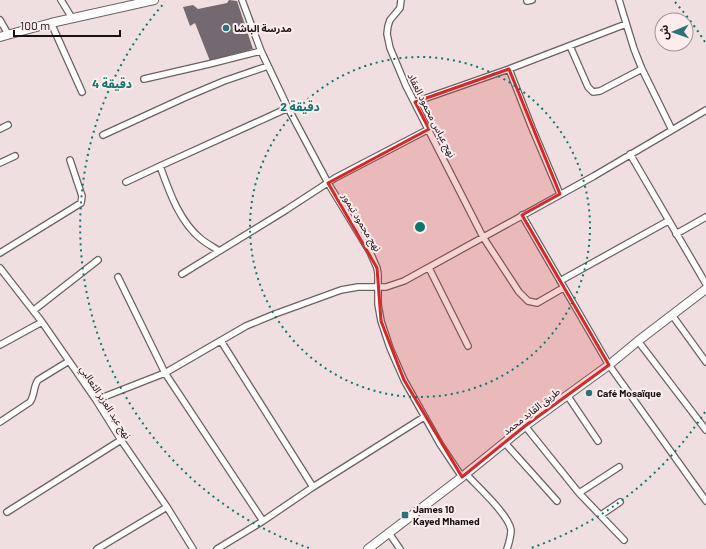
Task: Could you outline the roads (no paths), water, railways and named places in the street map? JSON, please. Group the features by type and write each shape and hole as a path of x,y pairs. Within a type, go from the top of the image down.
{"main road":[{"path":"4,35 154,0"},
{"name":"طريق القايد محمد","path":"368,549 525,426 609,365 706,289"}],"street":[{"path":"61,0 72,18"},
{"name":"نهج محمود تيمور","path":"242,0 261,51 288,108 328,183 370,252 378,271 378,304 381,321 390,348 404,380 424,418 464,475 496,506 508,521 511,531 507,549"},
{"name":"نهج عباس محمود العقاد","path":"401,0 400,8 390,20 388,26 387,34 390,48 414,102 483,237 519,292 528,301 537,303 563,288"},
{"path":"619,0 634,49 642,69 672,130"},
{"path":"0,20 4,35"},
{"path":"52,23 82,92"},
{"path":"414,102 510,69 626,24"},
{"path":"570,46 588,87 593,92 600,91 642,69"},
{"path":"144,79 261,51"},
{"path":"103,136 199,91 268,66"},
{"path":"510,69 532,128 560,194"},
{"path":"126,182 288,108"},
{"path":"96,400 165,373 246,326 309,301 341,290 358,287 393,286 429,268 594,176 706,110"},
{"path":"0,129 8,125"},
{"path":"182,274 345,172 429,129"},
{"path":"630,154 706,284"},
{"path":"0,163 15,156"},
{"path":"0,253 81,203 82,196 70,160"},
{"path":"160,166 183,219 201,239 219,251"},
{"path":"522,215 609,365 706,501"},
{"path":"676,234 706,217"},
{"path":"560,281 668,221"},
{"path":"34,310 98,260"},
{"name":"نهج عبد العزيز الثعالبي","path":"0,268 34,310 96,400 193,549"},
{"path":"429,268 468,346"},
{"path":"118,277 165,373 263,521"},
{"path":"672,316 706,362"},
{"path":"0,345 42,322"},
{"path":"220,341 313,488"},
{"path":"638,341 706,430"},
{"path":"0,422 30,402 33,398 35,385 38,380 69,361"},
{"path":"567,395 598,441"},
{"path":"217,549 424,418"},
{"path":"525,426 579,493 624,540"},
{"path":"7,512 121,440"},
{"path":"505,443 557,501"},
{"path":"579,493 619,467"},
{"path":"601,515 620,502"},
{"path":"97,549 167,507"},
{"path":"389,533 400,549"}],"place":[{"name":"مدرسة الباشا","path":"226,28"},
{"name":"Café Mosaïque","path":"589,393"},
{"name":"James 10 Kayed Mhamed","path":"405,515"}]}
